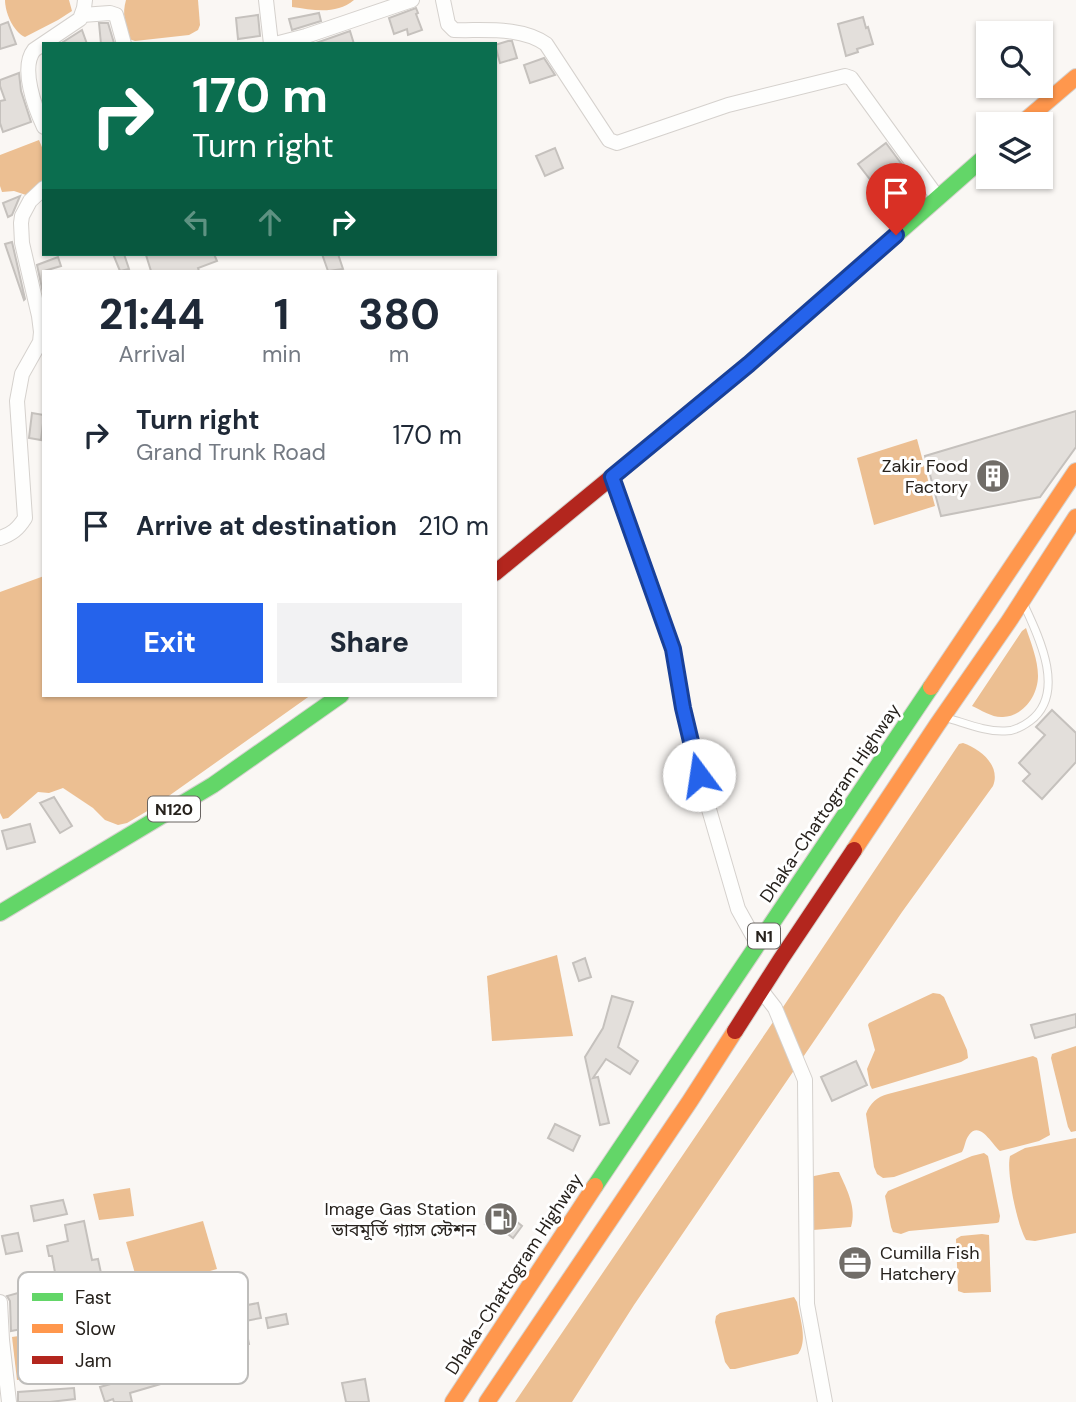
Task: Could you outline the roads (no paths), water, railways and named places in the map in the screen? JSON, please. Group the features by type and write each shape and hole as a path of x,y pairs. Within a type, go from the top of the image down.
{"highway":[{"path":"1035,112 1076,77"},
{"path":"497,571 749,364 976,164"},
{"name":"Dhaka-Chattogram Highway","path":"453,1402 534,1277 1076,471"},
{"name":"N1","path":"487,1402 690,1101 943,717 1066,540 1076,517"},
{"name":"N120","path":"0,913 213,785 338,697"}],"street":[{"path":"266,0 273,42"},
{"path":"281,42 412,0"},
{"path":"443,0 448,24 454,30 524,33 546,44 609,140 617,142 728,105 845,76 850,78 937,198"},
{"path":"46,42 76,22 84,7 116,15 123,42"},
{"path":"42,45 30,55 29,72 35,110 42,124"},
{"path":"0,538 12,534 25,519 17,401 22,374 40,342 41,331 22,243 21,223 30,201 42,190"},
{"path":"612,477 673,649 683,708 699,775 738,909 758,945"},
{"path":"761,990 775,1008 805,1080 807,1304 825,1402"},
{"path":"0,1302 9,1402"}],"lane":[{"path":"943,717 1002,732 1021,727 1041,710 1049,688 1047,671 1034,626 1022,601"}],"place":[{"name":"Zakir Food Factory","path":"993,476"},
{"name":"Image Gas Station ভাবমূর্তি গ্যাস স্টেশন","path":"501,1219"},
{"name":"Cumilla Fish Hatchery","path":"855,1263"}]}
